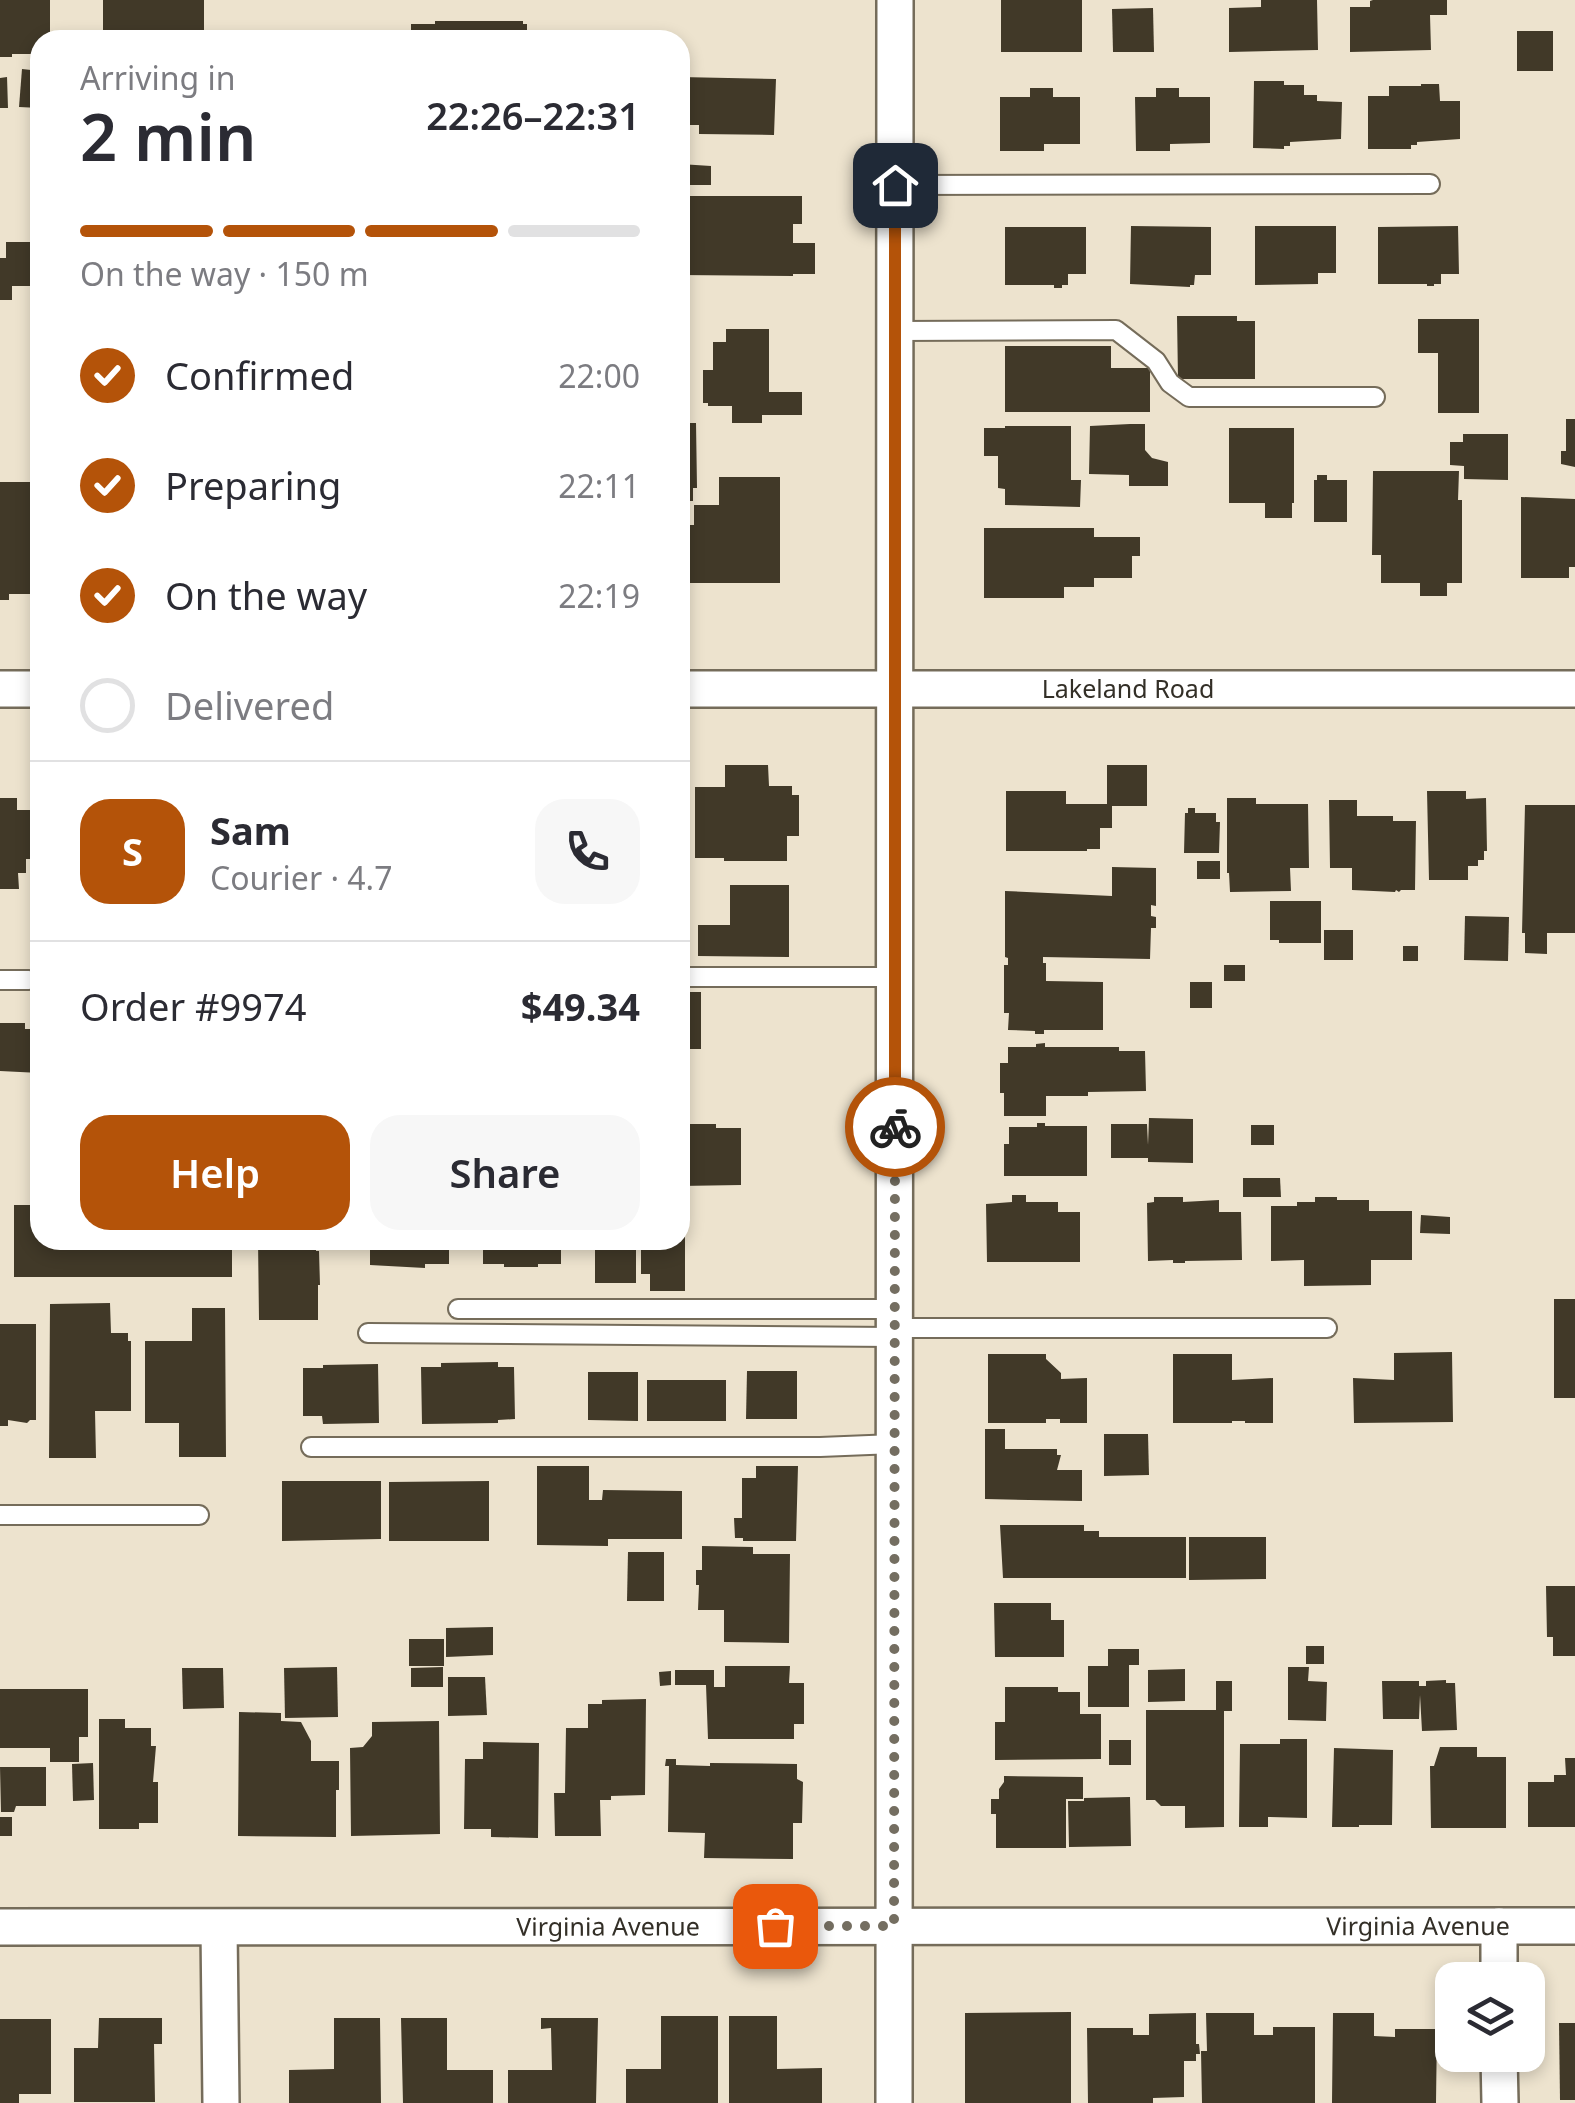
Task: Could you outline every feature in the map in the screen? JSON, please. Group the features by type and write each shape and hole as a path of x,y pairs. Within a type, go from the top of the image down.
{"street":[{"path":"894,2103 896,0"},
{"path":"0,689 30,689"},
{"name":"Lakeland Road","path":"690,689 1575,689"},
{"path":"1499,1926 1499,1962"},
{"name":"Virginia Avenue","path":"0,1928 1575,1926"},
{"path":"219,1928 221,2103"},
{"path":"1500,2072 1500,2103"}],"lane":[{"path":"895,185 1430,184"},
{"path":"895,331 1116,330 1156,361 1170,383 1189,397 1375,397"},
{"path":"690,977 895,977"},
{"path":"0,980 29,980"},
{"path":"458,1309 894,1325"},
{"path":"368,1333 894,1325 1327,1328"},
{"path":"311,1446 894,1444"},
{"path":"0,1515 199,1516"}],"building":[{"path":"0,0 50,0 50,30 30,30 30,54 0,57"},
{"path":"103,0 204,0 204,30 103,30"},
{"path":"1001,0 1082,0 1082,52 1001,52"},
{"path":"1261,0 1317,0 1318,50 1229,52 1229,8 1261,7"},
{"path":"1373,0 1447,0 1447,15 1430,15 1431,50 1350,52 1350,7 1370,7"},
{"path":"1153,8 1154,52 1113,52 1112,9"},
{"path":"523,21 527,30 411,30 411,24"},
{"path":"1517,31 1553,31 1553,71 1517,71"},
{"path":"22,69 30,70 30,108 19,107"},
{"path":"7,77 8,108 0,108 0,78"},
{"path":"690,77 776,79 774,135 699,134 699,125 690,125"},
{"path":"1254,81 1304,85 1304,95 1317,95 1317,101 1342,102 1341,139 1290,142 1284,149 1253,148"},
{"path":"1439,84 1440,101 1460,101 1460,139 1417,142 1411,149 1368,149 1368,96 1389,96 1389,86"},
{"path":"1030,88 1053,88 1053,97 1080,97 1080,144 1044,144 1044,151 1000,151 1000,97 1030,97"},
{"path":"1156,88 1179,88 1179,97 1210,97 1210,143 1170,144 1170,151 1136,151 1135,97 1156,97"},
{"path":"690,165 711,166 711,185 690,185"},
{"path":"690,196 802,196 802,224 793,224 793,243 815,243 815,274 690,275"},
{"path":"1131,226 1211,227 1211,275 1195,275 1190,287 1130,284"},
{"path":"1255,226 1336,226 1336,273 1318,273 1318,284 1255,285"},
{"path":"1458,226 1459,274 1441,274 1441,284 1434,286 1378,284 1378,227"},
{"path":"1005,227 1086,227 1086,274 1068,274 1068,285 1062,288 1005,285"},
{"path":"6,242 30,242 30,286 12,286 12,300 0,300 0,258 6,258"},
{"path":"1177,316 1237,316 1237,321 1255,321 1255,379 1178,379"},
{"path":"1418,319 1479,319 1479,413 1438,413 1438,353 1418,353"},
{"path":"726,329 769,329 769,392 802,392 802,415 762,415 762,423 732,423 732,406 703,403 703,370 713,370 713,342 726,342"},
{"path":"1005,346 1111,346 1111,368 1150,368 1150,412 1005,412"},
{"path":"1566,419 1575,419 1575,467 1561,464 1561,451 1566,451"},
{"path":"690,423 696,423 697,488 693,488 693,501"},
{"path":"1145,424 1145,450 1152,458 1168,462 1168,486 1129,486 1129,475 1089,474 1090,426"},
{"path":"1071,426 1071,480 1081,480 1080,507 1005,505 1005,489 998,488 998,456 984,456 984,428"},
{"path":"1229,428 1294,428 1292,518 1265,518 1265,503 1229,503"},
{"path":"1463,434 1508,434 1508,480 1464,479 1464,466 1450,465 1450,442 1463,442"},
{"path":"1373,471 1459,471 1462,583 1447,583 1447,596 1420,596 1420,583 1381,583 1381,555 1372,555"},
{"path":"1317,475 1327,475 1327,480 1347,480 1347,522 1314,522"},
{"path":"719,477 780,477 780,583 690,583 694,505 719,505"},
{"path":"0,482 30,482 30,594 9,594 9,600 0,600"},
{"path":"1521,497 1575,499 1575,567 1569,567 1569,578 1521,578"},
{"path":"984,528 1094,528 1094,537 1140,537 1140,556 1132,556 1132,578 1094,578 1094,587 1064,587 1064,598 984,598"},
{"path":"725,765 768,765 769,786 792,786 792,795 799,795 799,836 787,836 787,861 695,858 695,787 725,787"},
{"path":"1107,765 1147,765 1147,806 1112,806 1112,828 1100,828 1100,849 1006,851 1006,791 1066,791 1066,804 1107,804"},
{"path":"1427,791 1466,791 1466,799 1486,798 1487,851 1484,860 1478,860 1478,866 1468,866 1468,880 1429,880"},
{"path":"0,798 17,798 17,810 30,810 30,859 26,859 26,873 18,873 19,889 0,889"},
{"path":"1227,798 1256,798 1256,804 1308,804 1309,868 1290,868 1291,891 1230,892"},
{"path":"1329,800 1357,800 1357,816 1393,816 1393,821 1416,821 1415,890 1352,890 1352,868 1330,868"},
{"path":"1525,805 1575,805 1575,933 1547,933 1547,954 1525,953 1522,933"},
{"path":"1188,808 1195,808 1195,813 1216,813 1216,822 1220,822 1219,853 1184,853"},
{"path":"1197,861 1220,861 1220,879 1197,879"},
{"path":"1112,867 1156,868 1156,906 1151,905 1151,916 1156,917 1156,928 1151,928 1150,959 1043,957 1046,981 1103,982 1103,1030 1044,1030 1044,1034 1035,1034 1008,1030 1009,1013 1004,1013 1004,965 1008,965 1005,891 1112,896"},
{"path":"730,885 789,885 789,957 698,956 698,925 730,925"},
{"path":"1270,901 1321,901 1321,943 1270,940"},
{"path":"1465,916 1509,917 1508,961 1464,960"},
{"path":"1324,930 1353,930 1353,960 1324,960"},
{"path":"1403,946 1418,946 1418,961 1403,961"},
{"path":"1224,965 1245,965 1245,981 1224,981"},
{"path":"1190,982 1212,982 1212,1008 1190,1008"},
{"path":"690,992 701,992 701,1049 690,1049"},
{"path":"0,1023 25,1023 25,1029 30,1029 30,1072 0,1071"},
{"path":"1045,1043 1045,1047 1145,1051 1146,1091 1046,1096 1046,1116 1004,1116 1000,1063 1008,1063 1008,1047 1036,1047"},
{"path":"1149,1118 1193,1119 1193,1163 1111,1158 1111,1124 1147,1124 1148,1145"},
{"path":"1037,1123 1087,1126 1087,1176 1004,1176 1004,1144 1009,1144 1009,1127 1037,1127"},
{"path":"690,1124 741,1128 741,1185 690,1186"},
{"path":"1251,1125 1274,1125 1274,1145 1251,1145"},
{"path":"1243,1178 1280,1178 1281,1197 1243,1197"},
{"path":"1012,1195 1026,1195 1026,1202 1058,1202 1058,1212 1080,1212 1080,1262 987,1262 986,1204 1012,1202"},
{"path":"1154,1197 1183,1197 1183,1202 1219,1200 1219,1212 1241,1212 1242,1260 1148,1261 1147,1203 1154,1202"},
{"path":"1315,1197 1369,1200 1369,1211 1412,1211 1412,1260 1371,1260 1371,1285 1304,1286 1304,1260 1271,1261 1271,1206 1297,1206 1297,1202 1315,1202"},
{"path":"14,1205 30,1205 30,1250 232,1250 232,1277 14,1277"},
{"path":"1421,1215 1450,1217 1450,1234 1420,1233"},
{"path":"258,1250 319,1251 318,1320 259,1320"},
{"path":"370,1250 449,1250 449,1264 425,1264 425,1268 370,1265"},
{"path":"483,1250 561,1250 561,1264 483,1264"},
{"path":"595,1250 636,1250 636,1283 595,1283"},
{"path":"641,1250 685,1250 685,1291 650,1291 650,1274 641,1274"},
{"path":"1554,1299 1575,1299 1575,1398 1554,1398"},
{"path":"110,1303 111,1333 128,1333 131,1341 131,1411 95,1411 96,1458 49,1458 50,1304"},
{"path":"192,1308 225,1308 226,1457 179,1457 179,1423 145,1423 145,1341 192,1341"},
{"path":"0,1324 36,1324 36,1420 27,1423 8,1420 8,1426 0,1426"},
{"path":"1452,1352 1453,1422 1354,1423 1353,1378 1394,1380 1394,1353"},
{"path":"988,1354 1046,1354 1046,1359 1061,1373 1061,1379 1087,1378 1087,1423 1046,1419 1046,1423 988,1423"},
{"path":"1173,1354 1232,1354 1232,1380 1273,1378 1273,1423 1173,1423"},
{"path":"498,1362 498,1367 514,1367 515,1419 498,1423 422,1424 421,1367"},
{"path":"378,1364 379,1423 323,1424 322,1416 303,1416 303,1368"},
{"path":"747,1371 797,1371 797,1419 746,1419"},
{"path":"588,1372 638,1372 638,1421 588,1420"},
{"path":"647,1380 726,1380 726,1421 647,1421"},
{"path":"985,1429 1005,1429 1005,1449 1057,1449 1057,1455 1061,1455 1057,1470 1082,1470 1082,1501 985,1499"},
{"path":"1104,1434 1148,1434 1149,1475 1104,1476"},
{"path":"537,1466 589,1466 589,1500 602,1500 603,1490 682,1491 682,1539 608,1539 608,1546 537,1545"},
{"path":"756,1466 798,1466 796,1541 735,1538 734,1518 742,1518 742,1478 756,1478"},
{"path":"282,1481 381,1481 381,1539 282,1541"},
{"path":"489,1481 489,1541 389,1541 389,1482"},
{"path":"1000,1525 1084,1525 1084,1531 1099,1531 1099,1537 1186,1537 1186,1578 1003,1578"},
{"path":"1189,1537 1266,1537 1266,1579 1189,1580"},
{"path":"702,1546 753,1547 753,1554 790,1554 789,1643 724,1642 724,1610 698,1610 696,1570 702,1570"},
{"path":"628,1552 664,1552 664,1601 627,1601"},
{"path":"1546,1586 1575,1586 1575,1656 1553,1656 1553,1637 1547,1637"},
{"path":"994,1603 1051,1603 1051,1620 1064,1620 1064,1657 995,1657"},
{"path":"493,1627 493,1655 446,1657 446,1628"},
{"path":"409,1639 444,1639 444,1666 409,1666"},
{"path":"1306,1646 1324,1646 1324,1664 1306,1664"},
{"path":"1108,1649 1139,1649 1139,1665 1129,1665 1129,1707 1088,1707 1088,1666 1108,1666"},
{"path":"725,1666 790,1666 789,1683 804,1683 804,1724 794,1724 794,1739 708,1739 706,1685 675,1685 675,1670 714,1670 714,1687 725,1687"},
{"path":"337,1667 338,1717 285,1718 284,1668"},
{"path":"443,1667 443,1687 411,1687 411,1668"},
{"path":"1288,1667 1309,1667 1308,1681 1327,1682 1326,1721 1288,1720"},
{"path":"182,1668 223,1668 224,1708 183,1709"},
{"path":"1185,1669 1185,1701 1148,1702 1148,1670"},
{"path":"671,1671 671,1685 660,1686 659,1672"},
{"path":"448,1677 485,1677 487,1715 448,1716"},
{"path":"1216,1681 1232,1681 1232,1711 1224,1711 1224,1827 1185,1828 1185,1806 1161,1806 1155,1800 1146,1800 1146,1710 1216,1710"},
{"path":"1382,1681 1419,1681 1419,1686 1426,1686 1426,1681 1455,1683 1457,1730 1422,1731 1420,1695 1419,1719 1383,1719"},
{"path":"1005,1687 1058,1687 1058,1692 1080,1692 1080,1714 1101,1714 1101,1759 995,1760 995,1722 1005,1722"},
{"path":"0,1689 88,1689 88,1737 79,1737 79,1762 50,1762 50,1748 0,1748"},
{"path":"646,1699 645,1795 600,1800 601,1836 555,1836 554,1793 565,1793 566,1728 588,1728 588,1704"},
{"path":"239,1712 281,1713 281,1721 301,1722 311,1741 311,1761 339,1761 336,1837 238,1836"},
{"path":"99,1719 125,1719 125,1728 151,1728 151,1746 156,1746 153,1782 158,1782 158,1823 139,1823 139,1829 99,1829"},
{"path":"439,1721 440,1834 351,1836 350,1748 363,1747 372,1736 372,1722"},
{"path":"1280,1739 1307,1739 1307,1818 1268,1817 1268,1827 1239,1827 1240,1744 1280,1744"},
{"path":"1109,1740 1131,1740 1131,1765 1109,1765"},
{"path":"483,1742 539,1743 538,1838 491,1837 491,1829 464,1829 465,1759 483,1759"},
{"path":"1440,1747 1477,1747 1477,1757 1506,1757 1506,1828 1431,1828 1430,1766 1434,1766"},
{"path":"1334,1748 1393,1750 1392,1825 1332,1827"},
{"path":"1565,1758 1575,1758 1575,1827 1528,1827 1528,1782 1554,1782 1554,1775 1566,1775"},
{"path":"666,1759 676,1759 676,1765 797,1764 797,1779 803,1782 802,1823 793,1823 793,1859 704,1858 705,1833 668,1832"},
{"path":"93,1763 94,1800 73,1801 72,1764"},
{"path":"0,1767 46,1767 46,1806 16,1806 14,1812 1,1812"},
{"path":"1004,1776 1083,1777 1083,1799 1066,1799 1066,1848 996,1848 996,1814 991,1814 991,1799 999,1799"},
{"path":"1130,1797 1131,1846 1069,1847 1068,1801"},
{"path":"0,1817 12,1817 12,1836 0,1836"},
{"path":"1071,2012 1071,2103 965,2103 965,2013"},
{"path":"1196,2013 1196,2044 1200,2054 1196,2054 1196,2061 1184,2061 1184,2097 1153,2098 1153,2103 1088,2103 1087,2028 1133,2028 1133,2035 1149,2035 1149,2014"},
{"path":"1206,2013 1254,2013 1254,2035 1273,2035 1273,2027 1315,2027 1315,2103 1202,2103 1201,2051 1207,2051"},
{"path":"1333,2013 1374,2013 1374,2036 1395,2037 1395,2029 1435,2029 1436,2103 1332,2103"},
{"path":"661,2016 718,2016 718,2103 626,2103 626,2069 661,2069"},
{"path":"729,2016 777,2016 777,2069 822,2068 822,2103 729,2103"},
{"path":"99,2018 162,2018 162,2044 154,2044 155,2102 74,2102 74,2048 98,2048"},
{"path":"334,2018 380,2018 381,2103 289,2103 289,2070 334,2069"},
{"path":"401,2018 447,2018 447,2070 493,2070 493,2103 403,2103"},
{"path":"541,2018 598,2018 596,2103 508,2103 508,2070 552,2070 551,2028 541,2029"},
{"path":"0,2019 51,2019 51,2094 19,2094 19,2103 0,2103"},
{"path":"1559,2023 1575,2023 1575,2100 1560,2100"}],"way so far":[{"path":"775,1926 894,1926 895,1127"}],"route":[{"path":"895,185 895,1127"}]}
